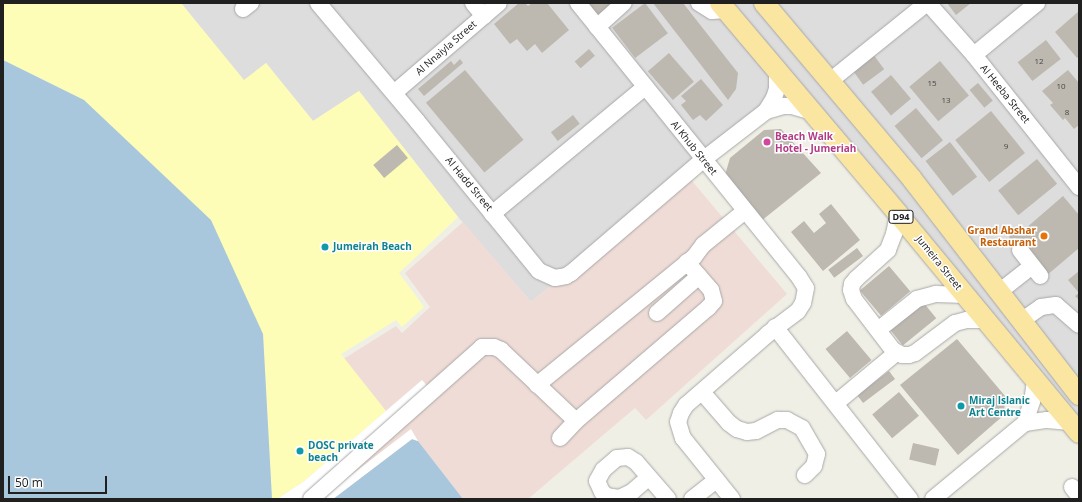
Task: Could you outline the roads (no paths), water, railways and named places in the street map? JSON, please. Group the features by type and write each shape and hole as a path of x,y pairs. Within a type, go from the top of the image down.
{"main road":[{"path":"764,3 912,179 999,292 1075,387"},
{"name":"Jumeira Street","path":"723,7 898,214 1074,427"}],"street":[{"name":"Al Hadd Street","path":"318,3 394,93 492,214 644,86"},
{"path":"473,3 484,16"},
{"name":"Al Nnaiyla Street","path":"394,93 499,3"},
{"name":"Al Khub Street","path":"578,3 803,282 806,294 803,303 798,311 776,327"},
{"path":"597,27 624,3"},
{"path":"699,3 712,11 723,7"},
{"path":"830,81 928,3"},
{"name":"Al Heeba Street","path":"928,3 974,55 1077,179"},
{"path":"974,55 1037,3"},
{"path":"766,111 774,98 777,89 777,71"},
{"path":"492,214 539,271 549,277 560,277 571,273 704,159 766,111 779,107 792,106 810,111"},
{"path":"537,386 690,260 703,245 748,214"},
{"path":"898,214 894,234 888,250 856,279 852,284 851,290 854,299 896,353 909,355 915,353 949,326 961,320 985,320"},
{"path":"999,292 1036,271 1020,250"},
{"path":"560,438 576,421 708,308 714,301 714,295 699,276 690,260"},
{"path":"657,313 699,276"},
{"path":"878,330 917,299 936,294 965,295"},
{"path":"1022,321 1041,307 1056,305 1079,325"},
{"path":"732,499 682,438 678,422 686,405 776,327 910,499"},
{"path":"311,499 482,347 494,347 501,350 537,386 576,421"},
{"path":"836,403 896,353"},
{"path":"1025,423 1032,402 1035,381"},
{"path":"702,392 729,423 737,429 746,432 756,431 778,420 787,420 802,428 817,454 814,466 805,476"},
{"path":"933,499 1025,423 1047,420 1074,427"},
{"path":"648,478 668,499"},
{"path":"692,499 716,480"}],"water":[{"path":"3,60 84,100 211,220 263,334 272,499 3,499"},
{"path":"412,439 418,441 463,499 333,499"}],"place":[{"name":"Beach Walk Hotel - Jumeriah","path":"767,142"},
{"name":"Grand Abshar Restaurant","path":"1044,236"},
{"name":"Jumeirah Beach","path":"325,247"},
{"name":"Miraj Islanic Art Centre","path":"961,406"},
{"name":"DOSC private beach","path":"300,451"}]}
